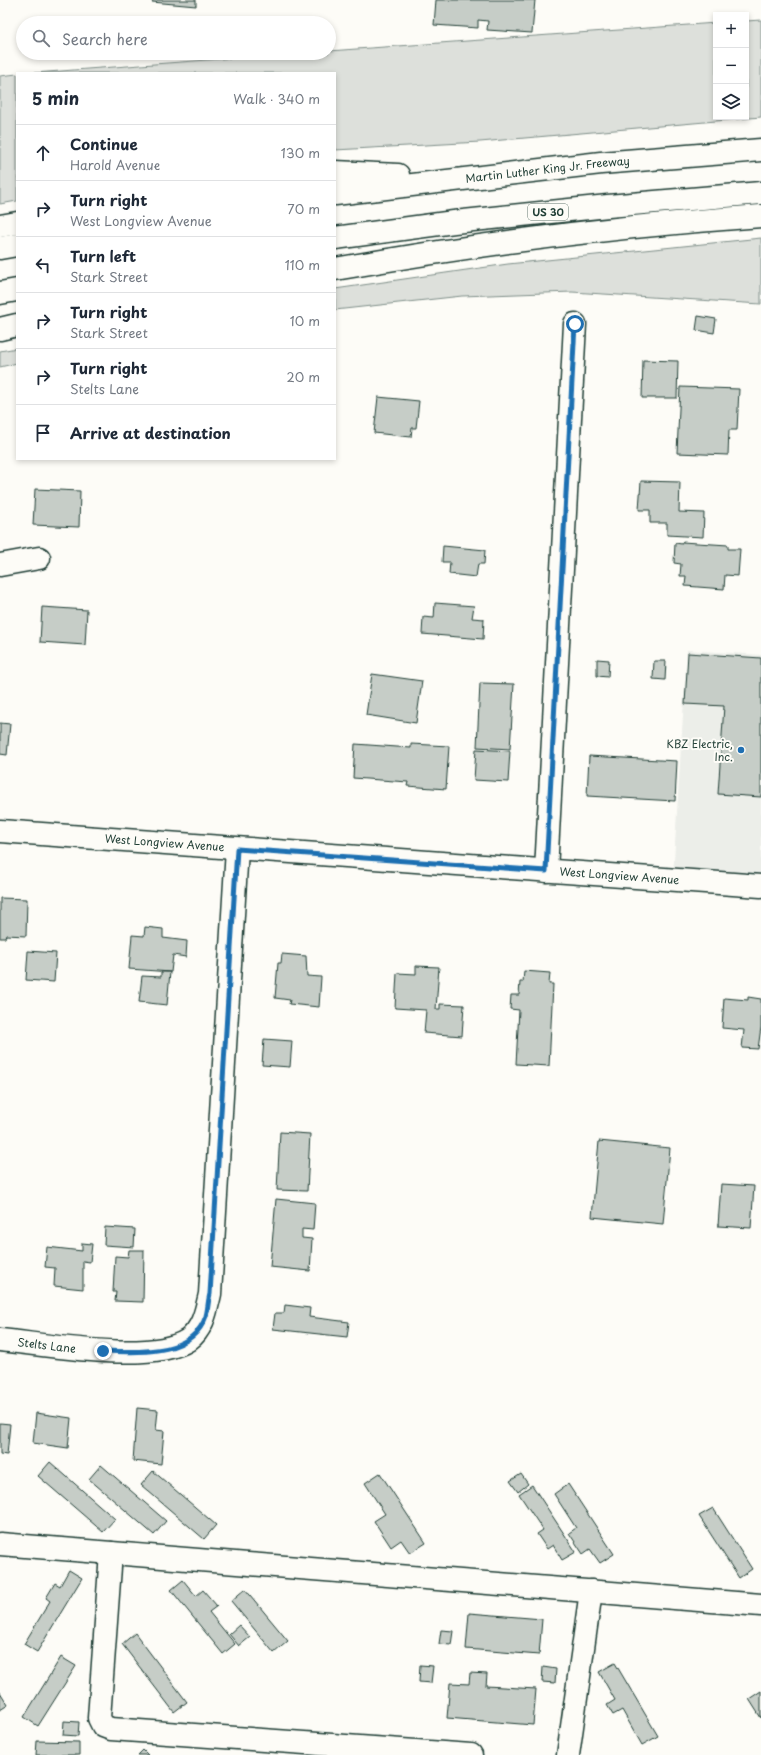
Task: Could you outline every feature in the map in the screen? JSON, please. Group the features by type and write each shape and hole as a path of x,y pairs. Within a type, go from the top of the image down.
{"main road":[{"name":"Martin Luther King Jr. Freeway","path":"336,194 601,163 761,150"},
{"path":"336,172 454,179"},
{"name":"US 30","path":"336,238 454,222 600,206 761,193"},
{"path":"336,268 417,254 628,228 761,216"},
{"path":"0,226 16,223"},
{"path":"0,248 16,245"},
{"path":"0,293 16,290"},
{"path":"546,871 575,324"},
{"path":"0,329 16,325"},
{"path":"0,565 39,558"},
{"name":"West Longview Avenue","path":"0,831 761,886"},
{"name":"Stelts Lane","path":"0,1340 103,1351 141,1352 167,1348 187,1340 198,1330 206,1316 210,1294 237,849"},
{"path":"0,1544 761,1605"},
{"path":"111,1552 99,1718 103,1726 111,1729 471,1755"},
{"path":"568,1755 592,1591"}],"shaded area":[{"path":"761,20 761,117 749,118 749,21"},
{"path":"713,23 713,120 727,120 480,142 336,150 336,72 47,72 208,60 336,60 336,50"},
{"path":"16,74 16,201 0,204 0,76"},
{"path":"761,238 761,304 572,292 462,296 336,310 336,289 508,264"},
{"path":"16,348 16,363 0,367 0,351"},
{"path":"687,650 761,655 761,883 673,877"}],"building":[{"path":"152,0 196,0 196,6 152,2"},
{"path":"436,0 535,0 532,33 487,30 488,21 478,20 478,28 434,25"},
{"path":"698,316 716,319 714,333 696,330"},
{"path":"643,360 678,361 677,398 642,398"},
{"path":"680,387 739,389 737,430 729,430 728,455 677,453"},
{"path":"378,397 419,401 416,428 412,428 411,437 374,433"},
{"path":"641,481 680,482 679,512 704,513 703,537 667,535 667,523 650,523 650,510 639,510"},
{"path":"35,489 80,491 79,527 33,525"},
{"path":"682,542 728,545 728,549 740,549 738,576 725,575 724,589 685,586 686,576 680,576 681,564 674,563 675,543 682,544"},
{"path":"443,546 485,550 484,564 478,564 476,577 449,574 450,562 442,562"},
{"path":"435,603 474,606 472,618 484,619 483,639 422,634 423,617 434,618"},
{"path":"42,607 87,610 85,645 40,642"},
{"name":"KBZ Electric, Inc.","path":"688,653 761,658 761,797 718,794 724,706 685,704"},
{"path":"597,659 609,660 608,677 597,676"},
{"path":"654,661 666,661 665,680 653,679"},
{"path":"372,674 422,681 416,723 366,715"},
{"path":"480,683 514,684 510,749 477,747"},
{"path":"0,723 10,724 7,755 0,754"},
{"path":"355,744 411,748 411,744 449,746 446,789 407,786 408,782 353,778"},
{"path":"476,749 510,751 508,782 474,780"},
{"path":"589,756 677,761 675,801 587,796"},
{"path":"0,898 27,899 26,936 6,935 5,938 0,938"},
{"path":"145,927 163,929 163,938 187,941 186,957 173,955 171,972 129,969 132,935 144,936"},
{"path":"28,951 56,953 54,982 26,980"},
{"path":"282,954 306,956 307,976 321,977 319,1007 289,1004 290,1000 275,998 278,963 281,963"},
{"path":"416,966 439,967 436,1009 440,1009 440,1004 464,1005 462,1036 424,1033 426,1010 395,1008 397,973 416,974"},
{"path":"524,971 550,973 549,984 553,984 549,1066 516,1064 519,1010 510,1009 511,995 519,995 520,982 523,982"},
{"path":"161,972 170,972 167,1005 139,1002 142,976 161,977"},
{"path":"748,997 761,999 761,1027 758,1049 742,1048 744,1030 722,1028 724,998 748,1000"},
{"path":"264,1039 292,1041 290,1067 262,1065"},
{"path":"280,1132 310,1134 307,1191 277,1190"},
{"path":"599,1141 670,1148 663,1224 592,1217"},
{"path":"721,1184 754,1186 751,1228 718,1226"},
{"path":"276,1199 315,1203 313,1230 302,1229 302,1238 312,1239 310,1271 270,1267"},
{"path":"105,1227 135,1229 134,1247 104,1245"},
{"path":"82,1243 92,1244 90,1262 83,1261 83,1289 54,1286 55,1268 45,1267 47,1247 82,1251"},
{"path":"129,1250 144,1250 143,1302 115,1301 116,1292 113,1292 115,1256 128,1257"},
{"path":"285,1305 310,1308 309,1317 349,1322 347,1337 273,1329 275,1313 284,1313"},
{"path":"137,1408 158,1410 156,1430 164,1431 161,1464 133,1461"},
{"path":"36,1413 71,1418 68,1448 33,1443"},
{"path":"0,1423 10,1424 7,1455 0,1454"},
{"path":"50,1462 115,1519 103,1532 38,1476"},
{"path":"101,1465 166,1521 154,1535 89,1479"},
{"path":"153,1471 216,1525 204,1539 141,1485"},
{"path":"380,1473 426,1543 410,1553 401,1540 391,1547 374,1521 385,1514 365,1483"},
{"path":"521,1474 528,1484 518,1492 510,1481"},
{"path":"568,1484 614,1554 600,1563 590,1549 583,1554 569,1533 576,1528 554,1494"},
{"path":"532,1485 576,1552 562,1560 553,1545 547,1549 537,1534 543,1530 519,1494"},
{"path":"713,1508 752,1569 739,1578 699,1516"},
{"path":"69,1570 82,1578 37,1652 24,1644 50,1601 46,1598 55,1583 60,1586"},
{"path":"183,1580 196,1596 203,1590 217,1606 209,1612 235,1644 223,1654 171,1590"},
{"path":"245,1589 288,1641 274,1653 231,1601"},
{"path":"469,1613 542,1619 539,1655 466,1649"},
{"path":"239,1625 250,1637 239,1646 229,1634"},
{"path":"441,1630 453,1631 451,1645 439,1644"},
{"path":"135,1633 187,1702 174,1712 122,1644"},
{"path":"61,1657 76,1666 38,1726 24,1717"},
{"path":"615,1663 658,1736 642,1745 622,1710 613,1715 607,1705 615,1700 599,1672"},
{"path":"420,1665 433,1666 431,1683 419,1682"},
{"path":"543,1667 556,1669 555,1683 542,1682"},
{"path":"470,1673 487,1674 486,1686 536,1689 533,1725 447,1718 450,1683 469,1684"},
{"path":"761,1691 761,1718 749,1699"},
{"path":"0,1692 8,1705 0,1710"},
{"path":"64,1721 79,1722 78,1736 63,1735"},
{"path":"37,1741 79,1742 79,1755 36,1755"},
{"path":"143,1750 148,1755 138,1755"}],"place":[{"name":"KBZ Electric, Inc.","path":"741,750"}],"route":[{"path":"103,1351 141,1352 167,1348 187,1340 198,1330 206,1316 210,1294 237,849 546,871 575,324"}]}
